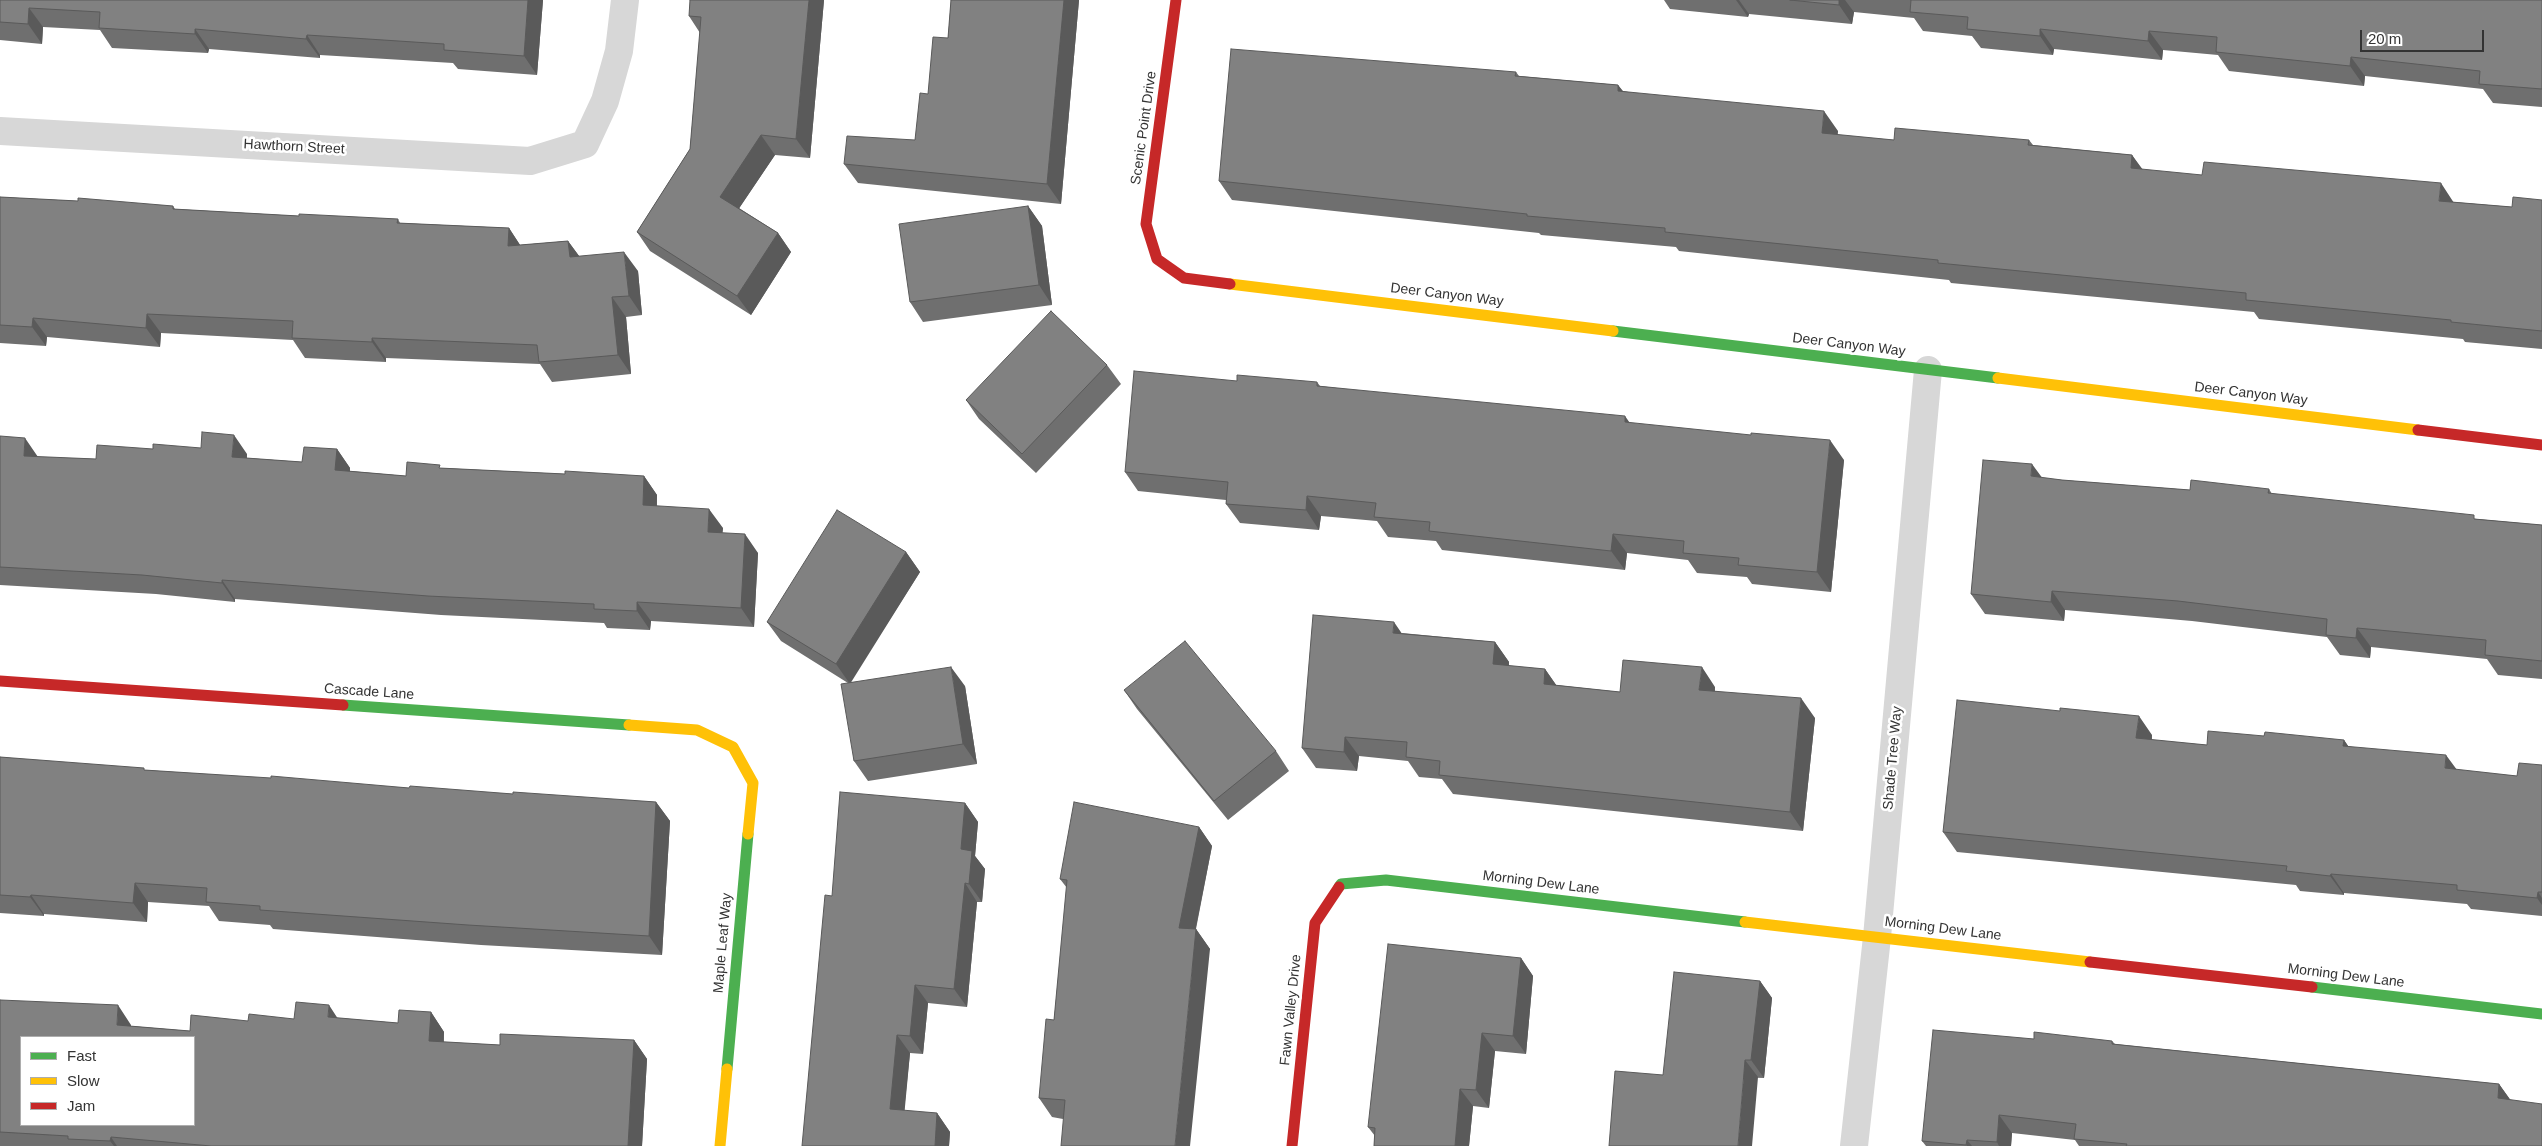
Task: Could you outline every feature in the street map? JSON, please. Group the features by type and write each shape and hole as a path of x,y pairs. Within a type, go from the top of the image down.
{"street":[{"name":"Hawthorn Street","path":"0,131 530,161 585,144 605,101 619,51 625,0"},
{"name":"Scenic Point Drive","path":"1157,259 1146,224 1176,0"},
{"name":"Deer Canyon Way","path":"1157,259 1184,278 2542,445"},
{"name":"Shade Tree Way","path":"1854,1146 1878,936 1928,370"},
{"name":"Cascade Lane","path":"0,681 697,730 733,748"},
{"name":"Maple Leaf Way","path":"720,1146 753,783 733,748"},
{"name":"Morning Dew Lane","path":"1341,884 1386,880 2542,1014"},
{"name":"Fawn Valley Drive","path":"1292,1146 1315,923 1341,884"}],"building":[{"path":"0,0 528,0 524,56 444,50 444,44 307,35 306,39 195,29 195,34 99,28 100,12 29,8 28,24 0,22"},
{"path":"690,0 809,0 796,139 761,135 720,197 778,233 737,296 637,232 690,149 701,17 689,16"},
{"path":"951,0 1064,0 1047,184 844,164 847,136 915,140 920,93 928,94 933,37 948,38"},
{"path":"1790,0 1839,0 1839,5"},
{"path":"1911,0 2542,0 2542,89 2479,84 2480,71 2351,57 2350,66 2216,52 2217,37 2149,31 2148,41 2040,29 2040,36 1967,29 1968,17 1910,12"},
{"path":"1231,49 1516,72 1515,76 1618,85 1618,91 1824,111 1822,133 1894,140 1895,128 2029,140 2028,145 2132,155 2131,168 2202,175 2204,162 2441,183 2439,201 2512,207 2513,197 2542,200 2542,331 2246,300 2246,293 1938,263 1938,260 1665,232 1665,228 1527,216 1527,214 1219,181"},
{"path":"0,197 78,201 78,198 173,206 173,209 398,219 397,223 509,228 508,246 568,241 570,257 624,252 629,296 612,297 618,355 539,362 537,345 372,338 372,342 292,338 293,321 147,314 146,328 33,318 32,327 0,325"},
{"path":"1028,206 1039,285 910,302 899,224"},
{"path":"1051,311 1107,365 1022,454 966,400"},
{"path":"1134,371 1237,381 1237,375 1317,382 1317,386 1625,416 1625,422 1751,435 1751,433 1830,440 1817,572 1738,565 1739,558 1683,553 1684,541 1613,534 1611,551 1429,531 1430,522 1374,517 1376,503 1307,496 1306,510 1226,504 1228,482 1125,472"},
{"path":"202,432 234,435 232,457 302,462 304,447 337,449 335,470 406,476 407,462 440,465 439,468 565,474 565,471 644,476 643,505 709,509 708,532 745,534 741,608 637,602 637,611 594,609 594,604 428,596 222,580 222,583 142,575 0,567 0,436 25,438 24,456 96,459 97,445 153,449 153,444 201,448"},
{"path":"1983,460 2032,464 2031,476 2062,480 2190,490 2191,480 2269,489 2268,493 2474,515 2474,519 2542,525 2542,661 2485,655 2486,640 2357,628 2356,638 2326,635 2327,619 2178,601 2052,591 2051,602 1971,594"},
{"path":"837,510 906,552 836,664 767,622"},
{"path":"1313,615 1394,622 1393,633 1495,642 1493,664 1545,669 1544,684 1620,692 1623,660 1702,667 1699,690 1801,698 1790,812 1439,775 1440,761 1406,757 1407,742 1345,737 1344,752 1302,748"},
{"path":"1185,641 1276,751 1214,801 1124,690"},
{"path":"951,667 963,744 854,761 841,684"},
{"path":"1957,700 2060,711 2060,708 2139,716 2136,738 2207,745 2208,731 2264,736 2265,732 2344,740 2343,746 2446,755 2445,768 2517,776 2519,763 2542,765 2542,892 2538,892 2537,898 2457,890 2457,885 2331,874 2330,876 2286,871 2287,866 1943,832"},
{"path":"0,757 144,768 144,770 271,778 271,776 409,788 410,786 656,802 649,936 260,910 260,906 206,902 207,888 135,883 133,903 31,895 30,897 0,895"},
{"path":"840,792 965,803 961,849 972,851 969,884 965,883 954,989 915,985 910,1036 897,1035 890,1109 937,1113 935,1146 802,1146 825,895 832,896"},
{"path":"1074,802 1199,827 1179,928 1196,929 1175,1146 1061,1146 1065,1100 1039,1098 1046,1019 1054,1020 1067,880 1060,879"},
{"path":"1388,944 1521,958 1513,1036 1482,1033 1476,1090 1460,1089 1455,1146 1374,1146 1375,1128 1368,1127"},
{"path":"1674,972 1760,981 1751,1060 1745,1060 1738,1146 1609,1146 1615,1071 1663,1075"},
{"path":"0,1000 118,1005 117,1025 190,1031 191,1015 248,1021 249,1014 294,1019 296,1002 329,1005 328,1017 398,1023 399,1010 431,1012 429,1041 500,1045 500,1034 634,1040 628,1146 211,1146 111,1137 110,1141 68,1139 68,1136 0,1132"},
{"path":"1933,1030 2034,1039 2034,1032 2112,1041 2112,1044 2499,1084 2498,1098 2542,1104 2542,1146 2126,1146 2127,1144 2074,1139 2076,1124 1999,1115 1997,1142 1967,1140 1966,1145 1922,1141"}],"traffic: fast":[{"path":"1613,331 1998,378"},
{"path":"343,705 629,725"},
{"path":"727,1069 748,834"},
{"path":"1339,887 1341,884 1386,880 1745,922"},
{"path":"2312,987 2542,1014"}],"traffic: slow":[{"path":"1230,284 1613,331"},
{"path":"1998,378 2418,430"},
{"path":"629,725 697,730 733,747 753,783 748,834"},
{"path":"1745,922 2090,962"},
{"path":"720,1146 727,1069"}],"traffic: jam":[{"path":"1176,0 1146,224 1157,259 1184,278 1230,284"},
{"path":"2418,430 2542,445"},
{"path":"0,681 343,705"},
{"path":"1292,1146 1315,923 1339,887"},
{"path":"2090,962 2312,987"}]}
